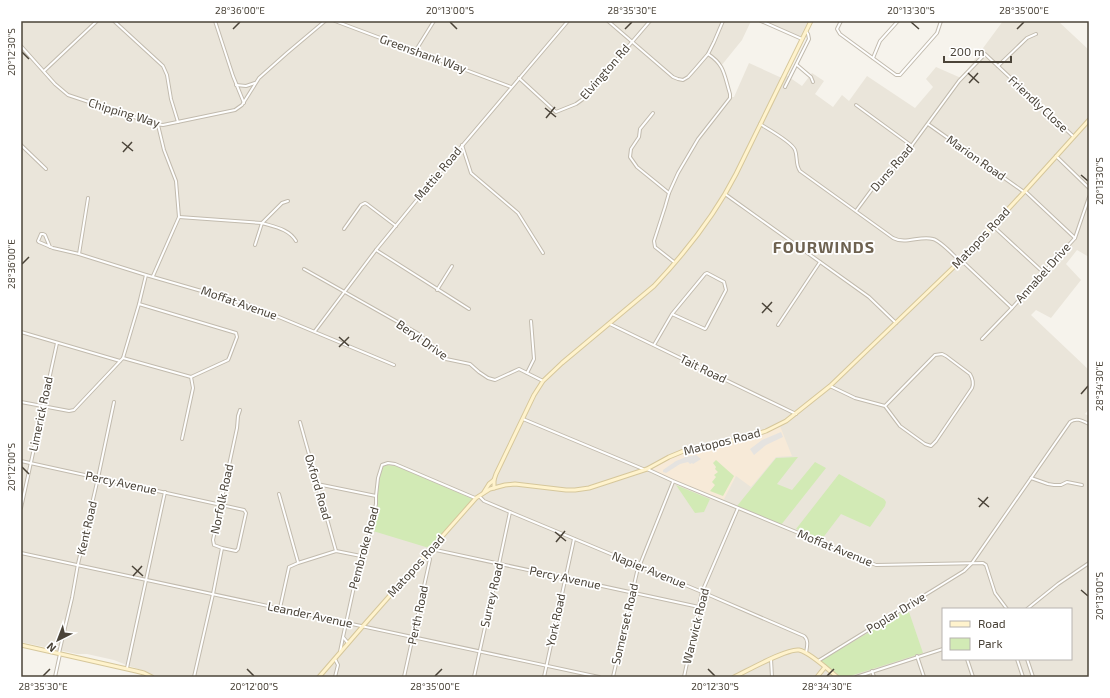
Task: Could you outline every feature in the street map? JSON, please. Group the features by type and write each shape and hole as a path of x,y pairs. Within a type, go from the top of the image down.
{"main road":[{"path":"494,488 494,480 534,395 543,381 562,363 654,286 675,263 710,218 725,194 811,21"},
{"name":"Matopos Road","path":"319,677 477,497 483,493 494,488 515,484 566,490 589,488 646,469 686,450 742,439 762,433 782,424 796,414 830,386 960,261 1025,192 1089,120"},
{"path":"483,493 489,484 494,480"},
{"path":"21,645 127,668 152,677"},
{"path":"734,677 792,650 799,650 806,653 836,676 840,677"},
{"path":"816,677 825,667"}],"street":[{"path":"44,71 97,21"},
{"path":"114,21 164,66 171,99 178,122"},
{"path":"215,21 236,85 244,103"},
{"path":"244,103 256,82 287,52 325,21"},
{"name":"Greenshank Way","path":"335,21 511,87"},
{"path":"416,51 434,21"},
{"name":"Mattie Road","path":"315,331 376,250 462,145 568,21"},
{"path":"608,21 674,77 680,80 688,77 708,54 723,21"},
{"name":"Elvington Rd","path":"519,78 556,112 576,104 583,99 600,81 650,21"},
{"path":"761,21 802,39"},
{"path":"841,21 837,29 840,34 896,75 900,75 936,33 941,21"},
{"path":"873,58 880,41 898,21"},
{"path":"785,86 809,39 806,31"},
{"path":"998,66 1027,38 1036,34"},
{"name":"Chipping Way","path":"21,46 55,84 68,95 158,125 235,110 241,107 244,103"},
{"path":"675,263 655,247 654,244 669,193 678,173 698,139 730,98 722,66 708,54"},
{"name":"Friendly Close","path":"985,54 1074,137"},
{"name":"Duns Road","path":"856,211 873,188 897,165 959,81 985,54"},
{"path":"797,65 811,77 813,82"},
{"path":"236,85 246,86 256,82"},
{"path":"856,105 912,146"},
{"path":"653,113 640,129 639,137 631,149 630,157 636,167 669,193"},
{"path":"760,124 794,147 796,152 796,161 800,171 895,239 930,238 937,240 1012,308"},
{"name":"Marion Road","path":"928,124 1025,192 1075,238"},
{"path":"153,276 179,217 176,181 164,150 158,125"},
{"path":"21,145 46,169"},
{"path":"462,145 471,173 518,213 543,253"},
{"path":"1056,156 1089,188"},
{"path":"725,194 869,297 896,323"},
{"name":"Annabel Drive","path":"982,339 1075,238 1089,197"},
{"path":"79,254 88,198"},
{"path":"255,245 262,223 282,203 288,201"},
{"path":"344,229 362,204 365,203 396,226"},
{"path":"179,217 262,223 290,233 296,241"},
{"path":"993,226 1044,273"},
{"path":"41,234 45,235 50,247 38,241 41,234"},
{"name":"Moffat Avenue","path":"50,247 79,254 250,305 315,331 394,366"},
{"path":"376,250 469,309"},
{"path":"778,325 820,262"},
{"path":"437,290 452,266"},
{"name":"Beryl Drive","path":"304,269 419,334 446,359 470,364 488,378 495,380 516,369 519,369 543,381"},
{"path":"654,346 672,314 705,274 707,273 724,282 726,290 705,329 672,314"},
{"path":"21,402 72,411 123,358 146,275"},
{"path":"123,358 191,377 228,360 237,335 235,332 139,304"},
{"path":"527,373 534,359 532,320"},
{"name":"Tait Road","path":"610,324 796,414"},
{"path":"21,332 120,361"},
{"name":"Limerick Road","path":"21,508 56,343"},
{"path":"830,386 855,398 885,406 900,426 930,446 936,441 972,388 973,382 970,374 946,356 942,354 935,355 885,406"},
{"path":"182,439 193,388 191,377"},
{"name":"Kent Road","path":"55,677 78,564 114,402"},
{"name":"Norfolk Road","path":"194,677 222,548 215,545 213,540 240,410"},
{"name":"Moffat Avenue","path":"523,419 876,565 983,563 986,565 995,593 1006,608"},
{"name":"Poplar Drive","path":"818,661 961,574 972,563 1072,420 1079,420 1089,424"},
{"name":"Oxford Road","path":"300,422 336,551"},
{"name":"Percy Avenue","path":"21,461 244,510 246,513 238,549 236,551 222,548"},
{"name":"Pembroke Road","path":"340,653 357,572 365,551 376,504 378,478 381,467 388,463 395,464 477,497"},
{"path":"1031,478 1054,485 1067,482 1082,485"},
{"name":"Somerset Road","path":"614,677 637,572 673,481"},
{"path":"317,484 376,496"},
{"path":"127,668 165,492"},
{"path":"279,494 298,563"},
{"name":"Napier Avenue","path":"477,497 804,636 806,637 807,643 806,653"},
{"name":"Warwick Road","path":"684,677 702,592 738,508"},
{"name":"Surrey Road","path":"474,677 500,564 510,512"},
{"name":"York Road","path":"544,677 574,539"},
{"name":"Percy Avenue","path":"431,549 699,607"},
{"path":"280,608 288,568 290,566 336,551 362,556"},
{"name":"Leander Avenue","path":"21,553 78,564 146,580 599,677"},
{"name":"Perth Road","path":"404,677 430,559 427,554"},
{"path":"1027,608 1058,584 1089,563"},
{"path":"343,637 348,643"},
{"path":"856,677 917,656 942,649"},
{"path":"917,656 924,677"},
{"path":"335,659 338,665 335,677"},
{"path":"771,659 772,677"},
{"path":"967,660 974,677"},
{"path":"1017,660 1023,677"},
{"path":"1028,660 1033,677"},
{"path":"872,671 874,677"}],"shaded area":[{"path":"21,21 751,21 742,40 721,66 729,97 734,97 749,63 784,79 786,75 802,86 812,73 824,81 815,94 833,107 842,95 849,101 867,76 915,108 933,87 926,79 936,67 961,78 1003,21 1058,21 1089,50 1089,257 1077,250 1066,264 1081,280 1051,318 1036,310 1031,315 1089,370 1089,409 1085,414 1089,416 1089,677 155,677 145,671 114,660 87,654 77,654 21,642"},
{"path":"764,21 810,21 801,38"},
{"path":"780,426 792,456 776,457 751,487 736,476 723,501 650,469 685,452 743,440 766,433"},
{"path":"781,432 783,437 766,445 754,455 750,449 762,440"},
{"path":"696,455 701,459 693,464 688,462 680,464 666,473 663,472 663,470 676,461"}],"green space":[{"path":"798,457 777,484 792,490 815,462 826,468 781,525 737,506 776,458"},
{"path":"716,460 734,476 723,496 710,491 715,485 712,482 716,477 714,475 718,472 713,463"},
{"path":"387,465 396,466 473,499 429,548 373,531 378,503 377,494 381,470 382,467"},
{"path":"839,474 884,499 886,502 885,506 870,527 841,514 822,539 796,529"},
{"path":"676,485 710,499 704,512 695,513"},
{"path":"908,609 923,653 847,677 840,676 822,662 822,660"}],"district":[{"name":"FOURWINDS","path":"824,247"}]}
